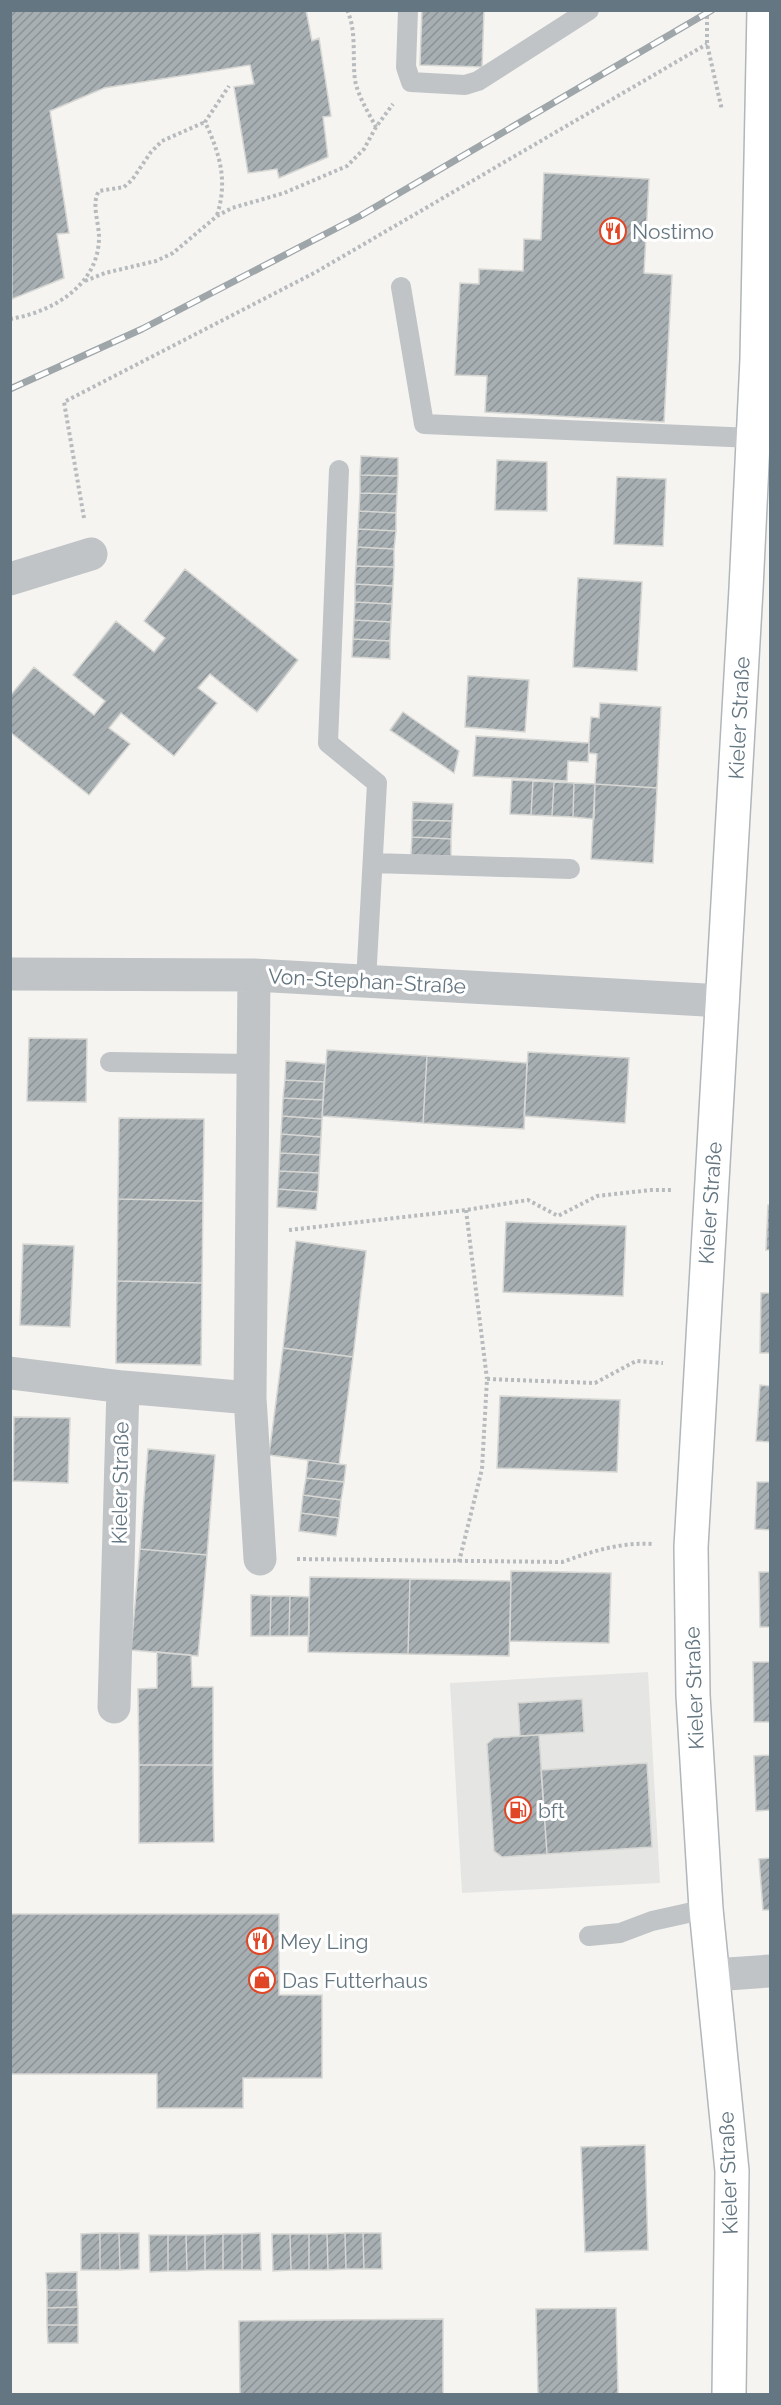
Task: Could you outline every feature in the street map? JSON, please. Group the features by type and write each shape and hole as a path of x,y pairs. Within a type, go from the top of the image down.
{"main road":[{"name":"Kieler Straße","path":"729,2394 732,2171 706,1909 693,1695 691,1547 753,438 764,359 766,86 764,10"}],"street":[{"path":"10,579 91,554"},
{"name":"Von-Stephan-Straße","path":"10,974 254,975 723,1001"},
{"path":"254,975 250,1398 261,1559"},
{"path":"10,1373 123,1387 250,1398"},
{"name":"Kieler Straße","path":"114,1707 123,1387"},
{"path":"713,1975 771,1971"}],"lane":[{"path":"408,10 406,67 411,82 465,86 478,81 589,10"},
{"path":"401,287 424,424 753,438"},
{"path":"339,470 328,743 377,783 366,981"},
{"path":"373,863 570,869"},
{"path":"110,1062 254,1064"},
{"path":"589,1936 620,1933 652,1922 706,1909"}],"path":[{"path":"347,10 351,20 356,82 362,101 376,127"},
{"path":"91,554 64,402 316,273 707,44"},
{"path":"85,281 105,273 156,261 190,240 217,216 232,208 284,193 347,166 364,150 376,127 411,82"},
{"path":"10,320 43,310 68,297 85,281 95,261 99,239 95,198 99,191 124,187 162,141 205,122 229,86"},
{"path":"205,122 216,147 222,182 223,195 217,216"},
{"path":"252,1234 466,1210 528,1200 558,1216 597,1196 651,1190 710,1191"},
{"path":"459,1562 482,1469 487,1379 466,1210"},
{"path":"487,1379 595,1383 636,1361 700,1366"},
{"path":"261,1559 562,1562 601,1548 634,1543 691,1547"}],"shaded area":[{"path":"648,1672 660,1883 462,1893 450,1683"}],"building":[{"path":"10,10 306,10 312,41 319,38 331,116 323,117 328,157 279,178 277,169 248,173 234,87 254,84 250,65 104,88 50,111 69,233 57,234 64,278 12,299"},
{"path":"422,10 484,10 482,67 420,65"},
{"path":"544,173 649,179 644,273 672,275 664,422 485,412 487,376 455,375 460,283 479,284 479,269 523,271 524,239 541,240"},
{"path":"361,456 398,458 398,476 360,475"},
{"path":"497,460 547,462 547,511 495,510"},
{"path":"360,475 398,476 397,494 360,493"},
{"path":"617,477 666,479 663,546 614,544"},
{"path":"360,493 397,494 396,513 359,511"},
{"path":"359,511 396,513 396,531 358,529"},
{"path":"358,529 396,531 394,549 357,547"},
{"path":"357,547 394,549 394,567 356,566"},
{"path":"356,566 394,567 393,586 355,584"},
{"path":"185,569 298,660 257,712 210,674 198,688 217,703 174,756 121,713 109,728 130,744 89,795 10,732 10,696 34,667 94,715 105,701 73,675 116,621 154,652 165,638 144,621"},
{"path":"578,578 642,582 637,671 573,667"},
{"path":"355,584 393,586 392,604 355,602"},
{"path":"355,602 392,604 391,622 354,620"},
{"path":"354,620 391,622 390,641 353,639"},
{"path":"353,639 390,641 390,659 352,657"},
{"path":"468,676 529,680 525,732 465,727"},
{"path":"600,703 661,707 657,788 595,784 597,754 589,753 589,743 591,717 599,718"},
{"path":"403,712 459,751 454,773 390,730"},
{"path":"476,736 589,743 588,762 568,761 567,781 473,776"},
{"path":"512,780 533,781 531,815 510,814"},
{"path":"533,781 554,782 552,816 531,815"},
{"path":"554,782 574,783 573,817 552,816"},
{"path":"574,783 595,784 594,819 573,817"},
{"path":"595,784 657,788 653,863 591,859"},
{"path":"413,802 453,804 452,821 412,820"},
{"path":"412,820 452,821 451,839 412,837"},
{"path":"412,837 451,839 451,856 411,855"},
{"path":"29,1038 87,1039 86,1102 27,1101"},
{"path":"327,1050 427,1056 423,1123 322,1116"},
{"path":"528,1052 629,1058 625,1123 524,1116"},
{"path":"427,1056 527,1063 524,1129 423,1123"},
{"path":"286,1061 326,1064 324,1082 285,1080"},
{"path":"285,1080 324,1082 323,1100 283,1098"},
{"path":"283,1098 323,1100 322,1119 282,1116"},
{"path":"282,1116 322,1119 321,1137 281,1134"},
{"path":"119,1118 204,1119 203,1201 118,1199"},
{"path":"281,1134 321,1137 320,1155 280,1153"},
{"path":"280,1153 320,1155 319,1173 279,1171"},
{"path":"279,1171 319,1173 318,1192 278,1189"},
{"path":"278,1189 318,1192 316,1210 277,1207"},
{"path":"118,1199 203,1201 202,1283 117,1281"},
{"path":"768,1205 770,1205 770,1250 766,1250"},
{"path":"506,1222 626,1226 623,1296 503,1292"},
{"path":"296,1241 366,1251 353,1357 283,1348"},
{"path":"23,1244 74,1246 70,1327 20,1325"},
{"path":"117,1281 202,1283 201,1365 116,1363"},
{"path":"761,1293 770,1293 770,1353 760,1353"},
{"path":"283,1348 353,1357 339,1464 269,1455"},
{"path":"760,1385 770,1386 770,1442 756,1441"},
{"path":"500,1396 620,1400 617,1472 497,1468"},
{"path":"14,1417 70,1418 68,1483 13,1481"},
{"path":"148,1449 215,1455 207,1555 140,1549"},
{"path":"308,1460 346,1465 344,1482 306,1478"},
{"path":"306,1478 344,1482 341,1500 303,1495"},
{"path":"757,1482 770,1482 770,1530 755,1529"},
{"path":"303,1495 341,1500 339,1518 301,1513"},
{"path":"301,1513 339,1518 336,1536 299,1531"},
{"path":"140,1549 207,1555 198,1656 131,1650"},
{"path":"511,1571 611,1573 609,1643 510,1641"},
{"path":"759,1572 770,1572 770,1627 760,1627"},
{"path":"310,1577 410,1579 408,1654 308,1652"},
{"path":"410,1579 511,1581 509,1656 408,1654"},
{"path":"251,1595 271,1596 270,1636 251,1636"},
{"path":"271,1596 290,1596 289,1636 270,1636"},
{"path":"290,1596 309,1597 309,1636 289,1636"},
{"path":"157,1652 191,1655 192,1687 213,1687 213,1765 139,1765 138,1689 157,1688"},
{"path":"753,1662 770,1662 770,1722 754,1722"},
{"path":"582,1699 584,1732 520,1736 518,1703"},
{"name":"bft","path":"539,1735 547,1854 502,1857 494,1851 487,1744 494,1738"},
{"path":"770,1755 770,1810 756,1811 754,1756"},
{"path":"647,1763 652,1847 547,1854 541,1770"},
{"path":"139,1765 213,1765 214,1842 139,1843"},
{"path":"770,1858 770,1910 763,1910 759,1859"},
{"path":"10,1914 279,1914 279,1995 322,1995 322,2078 243,2078 243,2108 157,2108 157,2074 10,2074"},
{"path":"645,2145 648,2250 585,2252 581,2147"},
{"path":"100,2233 100,2270 81,2270 81,2234"},
{"path":"100,2233 119,2233 120,2270 100,2270"},
{"path":"119,2233 139,2233 139,2269 120,2270"},
{"path":"260,2233 261,2270 242,2270 242,2234"},
{"path":"345,2233 346,2269 328,2270 327,2234"},
{"path":"345,2233 363,2233 364,2269 346,2269"},
{"path":"363,2233 381,2233 382,2269 364,2269"},
{"path":"223,2234 223,2270 205,2270 205,2235"},
{"path":"223,2234 242,2234 242,2270 223,2270"},
{"path":"272,2234 290,2234 291,2270 273,2271"},
{"path":"290,2234 309,2234 309,2270 291,2270"},
{"path":"309,2234 327,2234 328,2270 309,2270"},
{"path":"149,2235 168,2235 168,2271 150,2272"},
{"path":"168,2235 186,2235 187,2271 168,2271"},
{"path":"186,2235 205,2235 205,2270 187,2271"},
{"path":"77,2272 77,2290 47,2290 46,2273"},
{"path":"47,2290 77,2290 78,2307 47,2308"},
{"path":"78,2307 78,2325 47,2325 47,2308"},
{"path":"616,2308 618,2394 538,2394 536,2309"},
{"path":"443,2319 443,2394 240,2394 239,2321"},
{"path":"47,2325 78,2325 78,2343 48,2343"}],"railway":[{"path":"10,389 142,329 360,216 712,10"}],"place":[{"name":"Nostimo","path":"613,231"},
{"name":"bft","path":"518,1810"},
{"name":"Mey Ling","path":"260,1941"},
{"name":"Das Futterhaus","path":"262,1980"}]}
